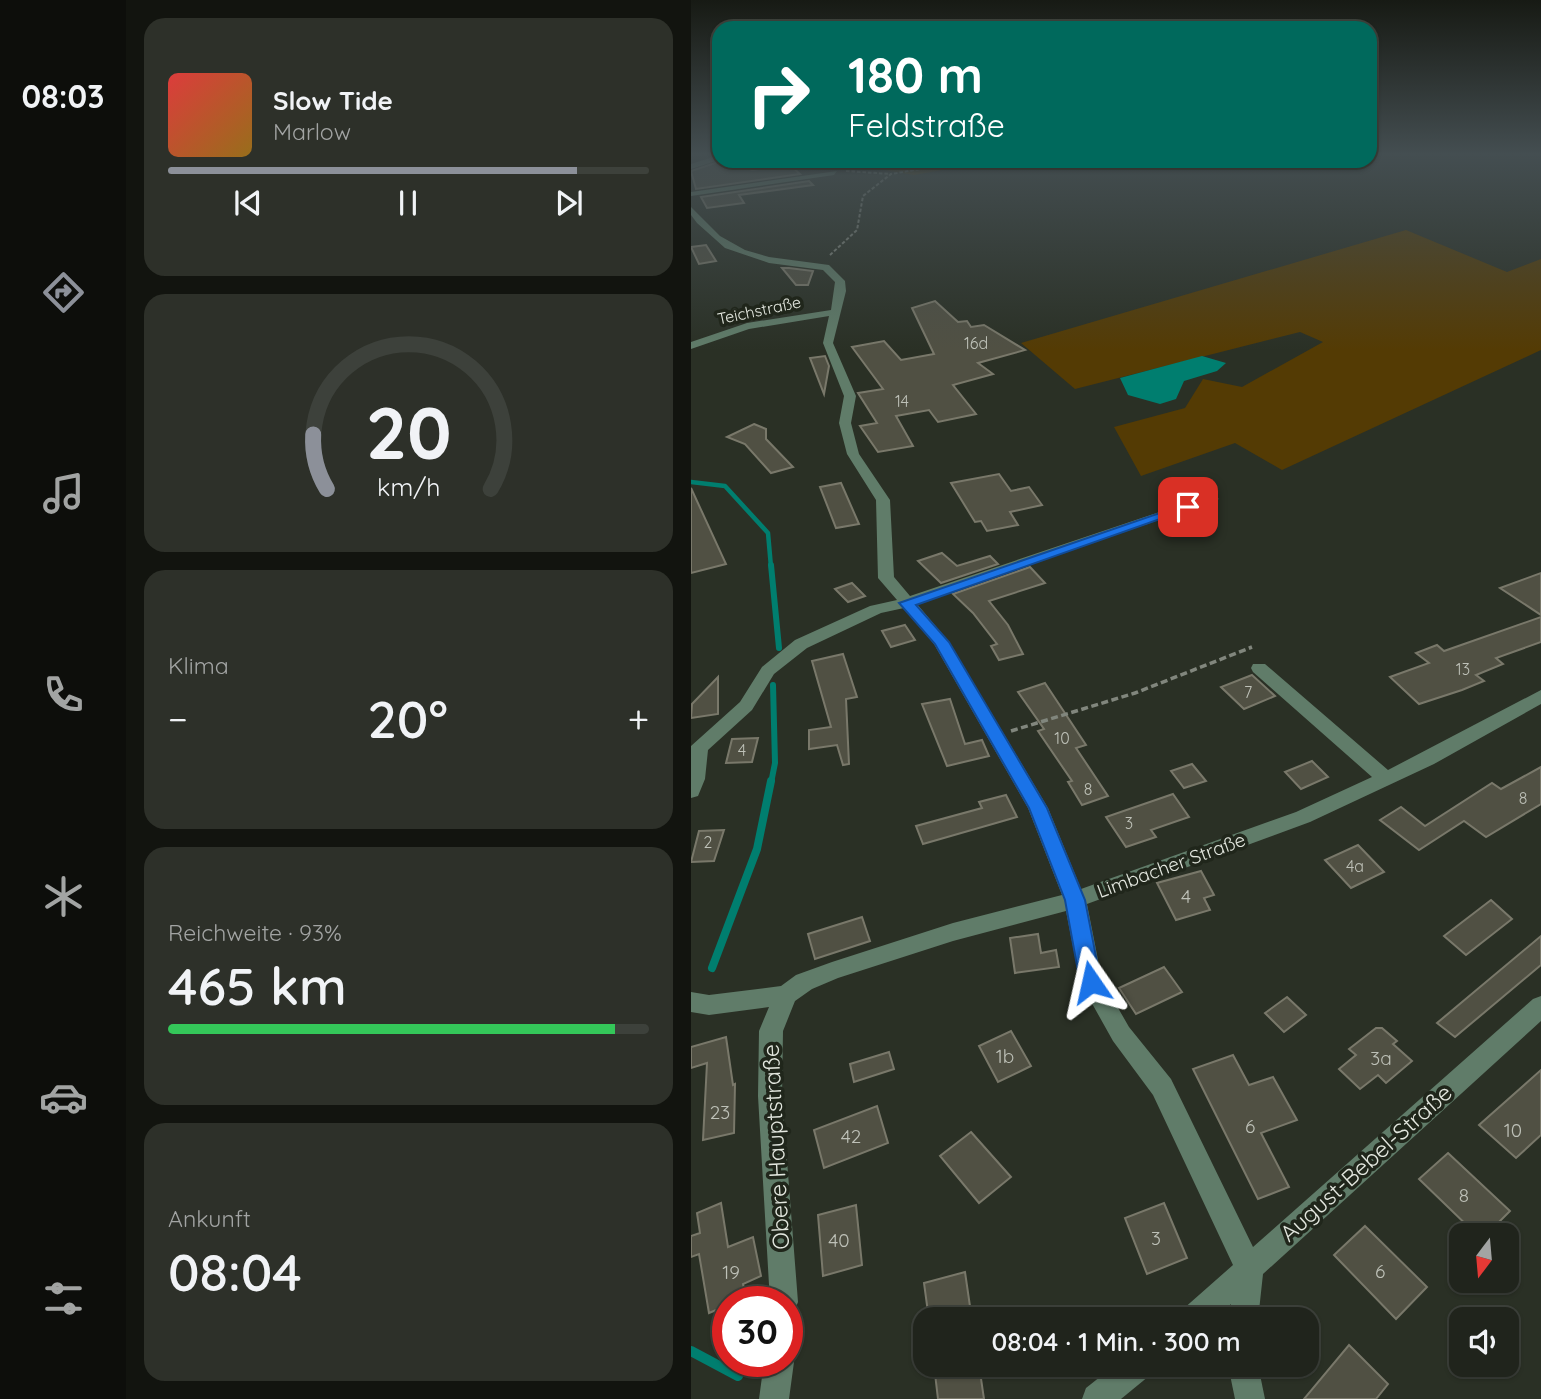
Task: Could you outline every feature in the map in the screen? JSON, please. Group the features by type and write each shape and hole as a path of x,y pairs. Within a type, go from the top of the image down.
{"street":[{"path":"699,219 717,239 731,247 773,261 826,267 840,281 841,291 827,343 850,396 845,423 853,454 883,500 886,578 941,642 1038,808 1075,900 1091,982 1120,1034 1162,1087 1250,1270 1245,1307"},
{"name":"Teichstraße","path":"691,346 747,326 836,312"},
{"path":"691,791 695,744 746,706 767,671 801,644 876,609 906,603 1212,499"},
{"path":"1259,668 1386,779"},
{"name":"Limbacher Straße","path":"786,995 804,982 832,971 953,932 1075,900 1303,817 1494,725 1541,696"},
{"path":"691,1003 709,1005 786,995"},
{"name":"Obere Hauptstraße","path":"783,1286 770,1096 771,1031 786,995"},
{"name":"August-Bebel-Straße","path":"1207,1307 1541,1006"},
{"path":"774,1399 777,1377"},
{"path":"1096,1399 1123,1377"},
{"path":"1245,1377 1250,1399"}],"path":[{"path":"826,267 831,253 857,230 859,219"},
{"path":"995,736 1135,693 1252,647"}],"shaded area":[{"path":"1406,230 1507,272 1541,259 1541,350 1282,470 1235,443 1141,476 1114,427 1185,408 1203,379 1242,387 1323,342 1300,332 1075,389 1021,343"}],"water":[{"path":"1202,356 1226,363 1217,371 1184,381 1176,399 1160,404 1128,395 1120,378"}],"building":[{"path":"706,245 716,261 699,264 691,247"},
{"path":"782,268 813,271 808,285 796,285"},
{"path":"935,301 958,322 967,321 971,327 984,325 1025,350 978,363 993,374 953,385 976,414 938,422 929,410 896,416 913,446 878,452 860,426 877,423 858,393 883,389 852,347 884,341 901,360 934,354 912,308"},
{"path":"825,356 829,366 824,394 810,358"},
{"path":"754,424 766,429 766,439 793,467 771,473 745,444 727,437"},
{"path":"999,474 1011,491 1029,487 1042,505 1010,512 1018,525 987,531 981,521 975,522 951,483"},
{"path":"841,483 859,524 836,528 820,487"},
{"path":"691,488 726,564 691,573"},
{"path":"942,553 957,566 990,556 998,564 941,583 918,561"},
{"path":"1030,567 1045,583 989,601 1008,625 1023,654 999,660 991,646 997,644 973,613 953,594"},
{"path":"1541,573 1541,615 1500,588"},
{"path":"852,583 865,596 848,602 835,589"},
{"path":"1541,617 1541,642 1496,658 1503,664 1476,675 1484,681 1462,690 1419,704 1390,677 1429,663 1416,653 1437,645 1444,651"},
{"path":"905,625 915,640 891,647 882,631"},
{"path":"843,654 857,697 846,699 849,764 843,765 837,745 809,749 809,730 831,727 812,661"},
{"path":"1252,675 1275,696 1244,709 1221,687"},
{"path":"718,677 718,714 691,718 692,704"},
{"path":"1045,683 1086,745 1076,748 1108,796 1082,805 1068,782 1072,781 1038,731 1044,729 1018,692"},
{"path":"950,699 965,744 982,740 989,756 947,766 922,704"},
{"path":"758,738 752,762 726,763 732,739"},
{"path":"1312,761 1328,777 1301,789 1285,772"},
{"path":"1192,764 1206,781 1184,788 1171,771"},
{"path":"1541,767 1541,804 1486,837 1464,821 1419,850 1380,820 1401,807 1425,826 1492,783 1501,789"},
{"path":"1173,794 1189,817 1151,830 1156,837 1126,847 1106,817"},
{"path":"1006,795 1017,817 923,844 916,826 982,808 979,802"},
{"path":"724,830 714,861 691,862 699,831"},
{"path":"1358,845 1384,872 1351,888 1325,860"},
{"path":"1201,871 1214,895 1204,898 1210,910 1176,920 1157,883"},
{"path":"1491,900 1512,919 1466,955 1444,936"},
{"path":"862,917 870,941 815,959 808,934"},
{"path":"1038,934 1041,953 1056,950 1059,967 1015,973 1010,938"},
{"path":"1541,936 1541,965 1455,1037 1437,1023"},
{"path":"1164,967 1182,992 1136,1014 1119,988"},
{"path":"1287,997 1306,1015 1284,1032 1265,1013"},
{"path":"1376,1028 1382,1028 1397,1041 1393,1044 1412,1061 1386,1083 1378,1075 1360,1089 1339,1069 1356,1055 1349,1049"},
{"path":"1011,1031 1031,1066 998,1082 979,1046"},
{"path":"726,1037 733,1085 735,1084 734,1133 703,1140 707,1063 691,1068 691,1047"},
{"path":"889,1052 894,1069 854,1082 850,1064"},
{"path":"1233,1055 1249,1085 1273,1077 1297,1120 1261,1133 1289,1187 1258,1199 1193,1069"},
{"path":"1541,1070 1541,1135 1516,1158 1479,1125"},
{"path":"877,1106 888,1143 824,1168 814,1130"},
{"path":"971,1132 1011,1177 979,1203 940,1156"},
{"path":"1448,1153 1510,1211 1498,1223 1465,1223 1419,1179"},
{"path":"721,1203 728,1247 753,1237 761,1276 743,1286 712,1286 712,1312 709,1313 699,1254 691,1257 691,1236 700,1233 697,1213"},
{"path":"1164,1203 1187,1258 1147,1274 1125,1218"},
{"path":"856,1205 862,1265 823,1276 818,1215"},
{"path":"1365,1226 1427,1287 1396,1319 1334,1255"},
{"path":"965,1272 970,1307 927,1307 924,1283"},
{"path":"1349,1345 1388,1384 1376,1399 1304,1399"},
{"path":"935,1377 981,1377 984,1399 938,1399"}],"waterway":[{"path":"691,482 725,486 768,533 771,567"},
{"path":"771,565 779,648"},
{"path":"771,783 775,763 773,685"},
{"path":"712,968 757,849 771,781"},
{"path":"691,1351 712,1362"}],"route":[{"path":"1091,982 1075,900 1038,808 941,642 906,603 1188,507"}]}
